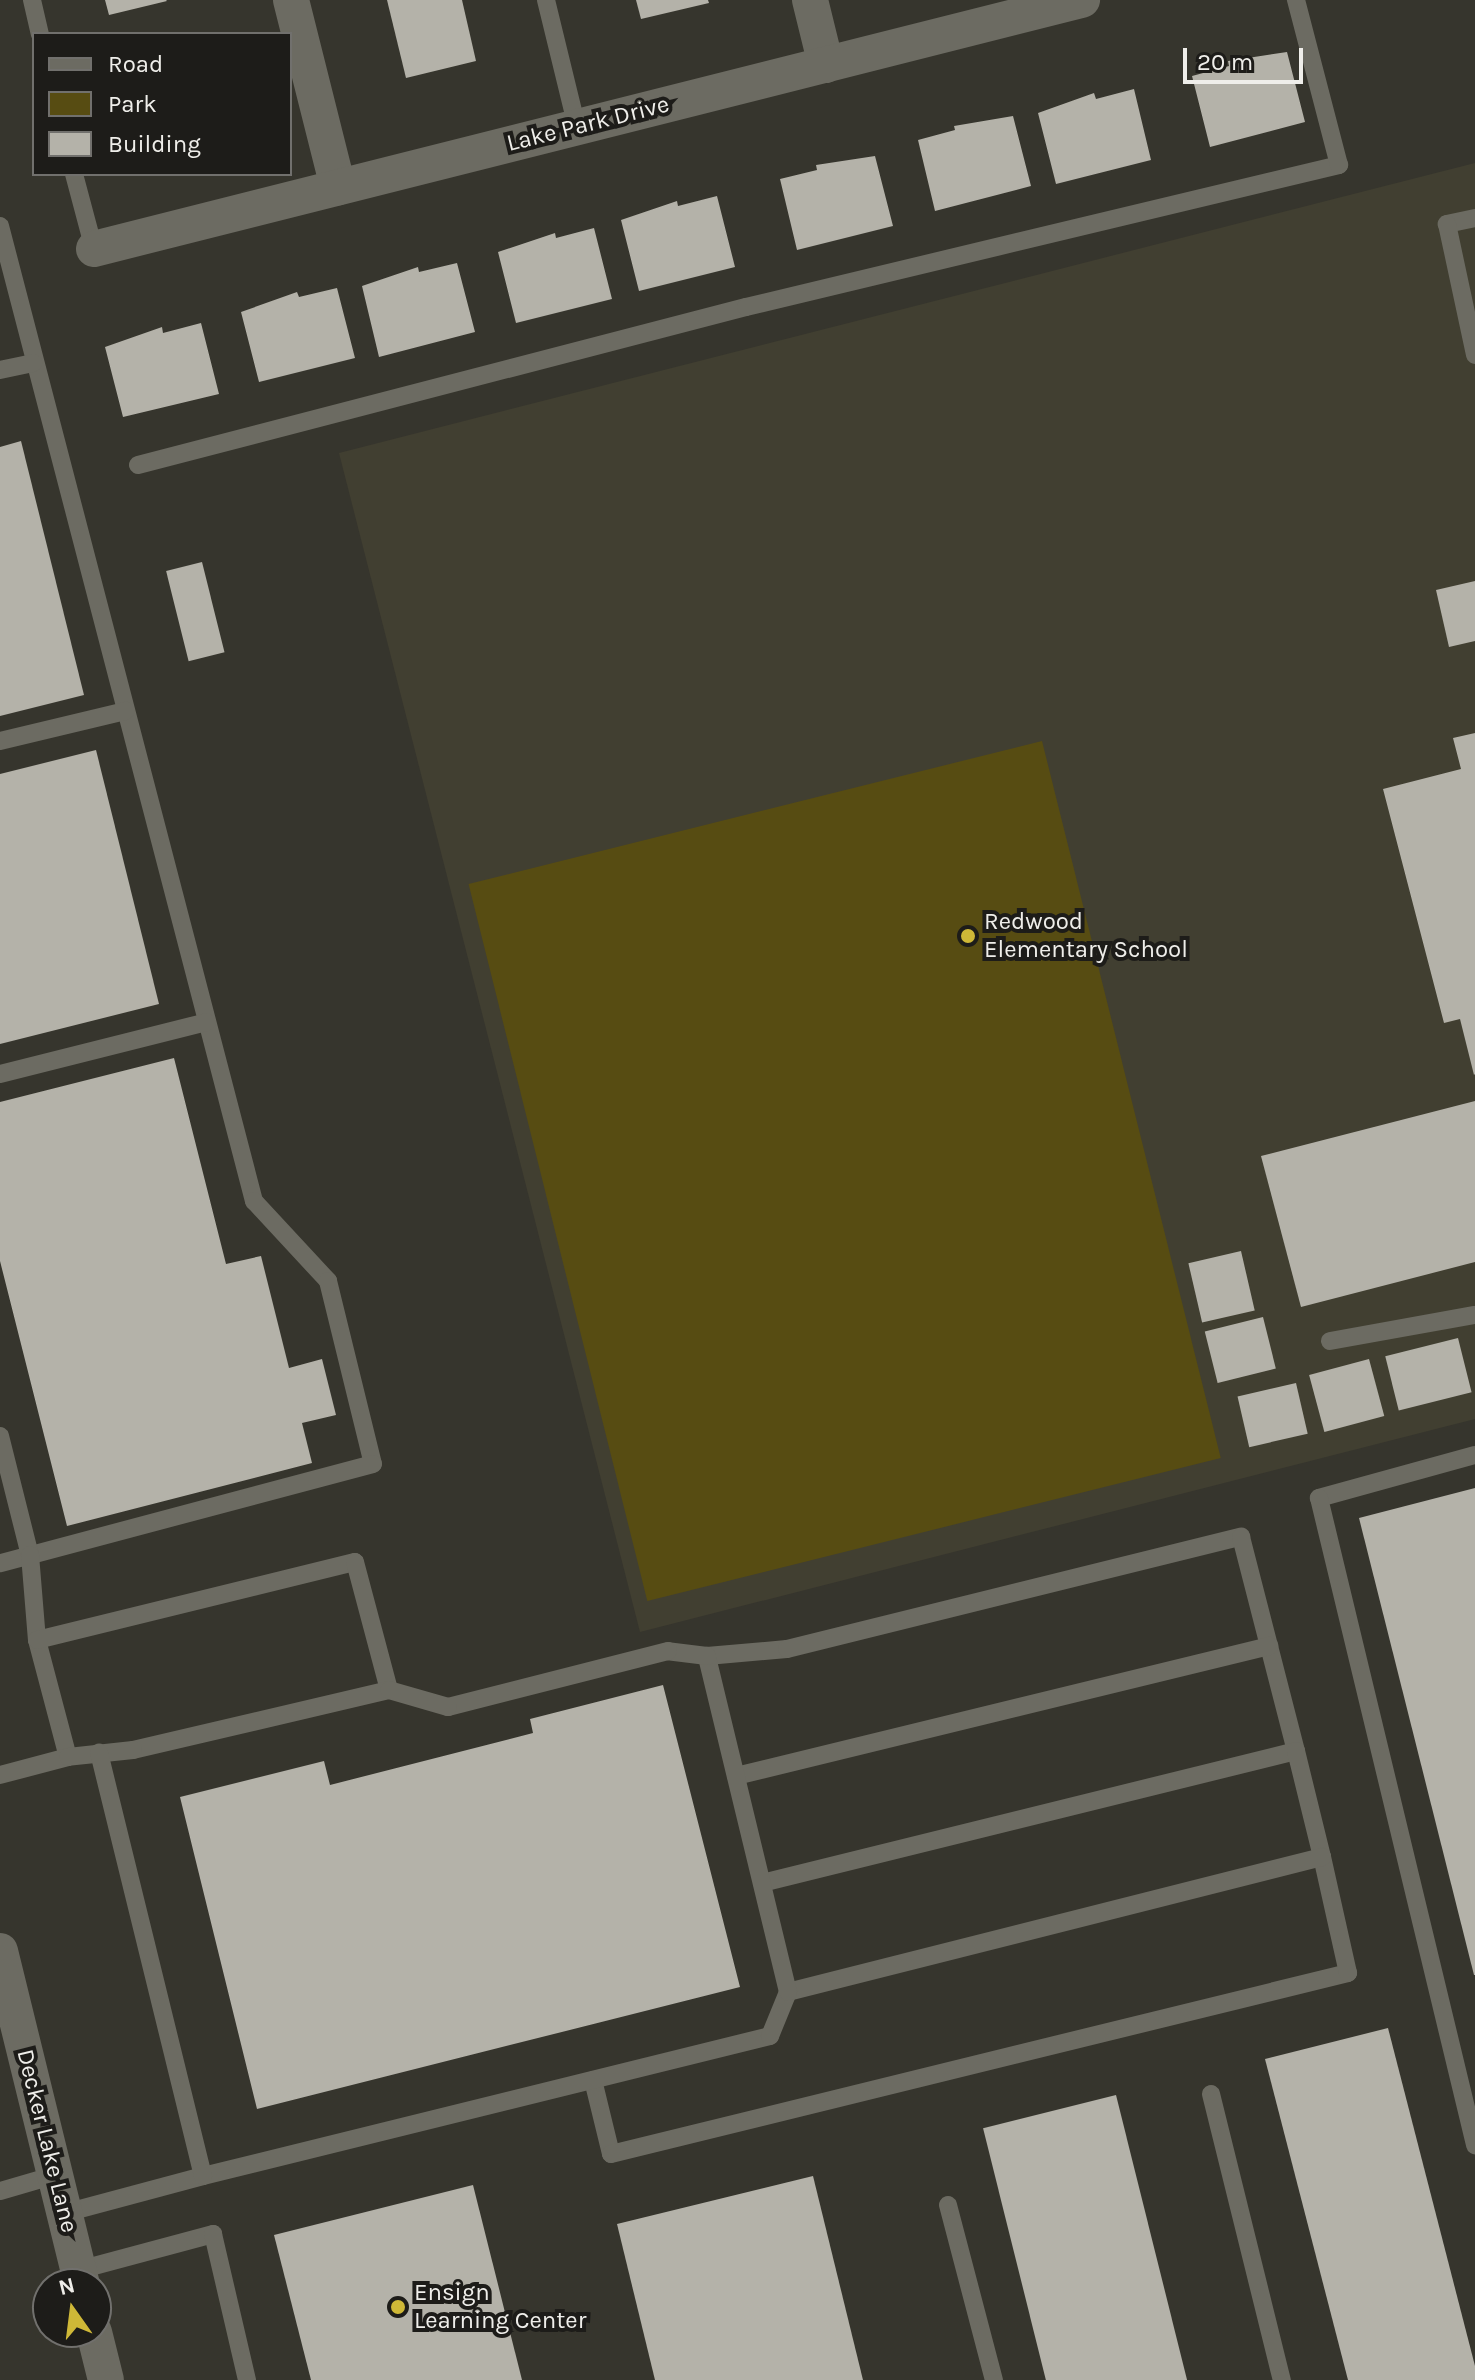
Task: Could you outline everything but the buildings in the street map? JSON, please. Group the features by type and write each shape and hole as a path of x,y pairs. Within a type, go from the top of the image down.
{"street":[{"path":"291,0 338,187"},
{"path":"810,0 826,65"},
{"name":"Lake Park Drive","path":"94,249 1070,2"},
{"name":"Decker Lake Lane","path":"0,1951 79,2268"},
{"path":"98,2348 106,2380"}],"lane":[{"path":"32,0 40,32"},
{"path":"546,0 577,127"},
{"path":"138,465 746,307 1339,165 1296,0"},
{"path":"75,176 94,249"},
{"path":"1475,218 1447,224 1475,355"},
{"path":"0,226 33,363 254,1201 328,1281 373,1464 0,1563"},
{"path":"0,370 33,363"},
{"path":"0,741 125,711"},
{"path":"0,1074 207,1022"},
{"path":"1330,1341 1475,1315"},
{"path":"0,1436 30,1555 37,1640 68,1757"},
{"path":"1475,1455 1319,1498 1475,2145"},
{"path":"0,1775 68,1757 99,1753 389,1690 448,1707 668,1651 707,1656 787,1649 1241,1537 1296,1751 1348,1973 611,2154 593,2080"},
{"path":"37,1640 355,1562 389,1690"},
{"path":"736,1776 1269,1646"},
{"path":"65,2213 770,2036 788,1992 707,1656"},
{"path":"762,1883 1296,1751"},
{"path":"99,1753 203,2176"},
{"path":"788,1992 1322,1857"},
{"path":"1211,2094 1282,2380"},
{"path":"0,2191 55,2175"},
{"path":"948,2205 994,2380"},
{"path":"109,2268 213,2234 247,2380"}],"shaded area":[{"name":"Redwood Elementary School","path":"1475,163 1475,1419 640,1632 339,453"}],"green space":[{"path":"1042,741 1221,1458 647,1601 469,884"}],"place":[{"name":"Redwood Elementary School","path":"968,936"},
{"name":"Ensign Learning Center","path":"398,2307"}]}
